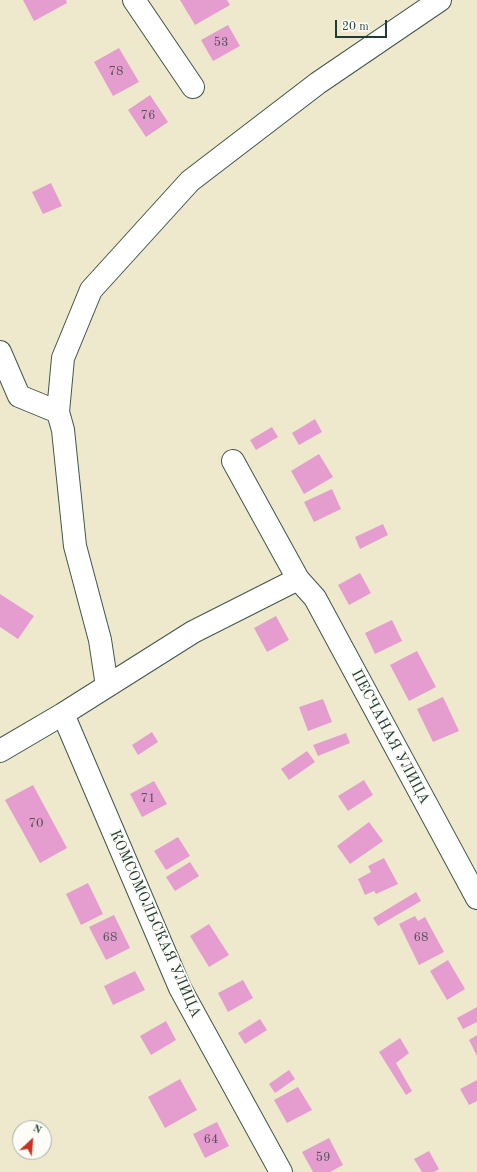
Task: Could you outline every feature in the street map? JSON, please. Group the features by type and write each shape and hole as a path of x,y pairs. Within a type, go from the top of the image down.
{"street":[{"path":"134,0 193,87"},
{"path":"107,686 100,640 75,546 63,430 58,412 63,358 91,290 190,181 318,83 440,0"},
{"path":"0,352 19,396 58,412"},
{"name":"ПЕСЧАНАЯ УЛИЦА","path":"234,461 298,579 315,598 477,898"},
{"path":"0,751 63,714 193,632 298,579"},
{"name":"КОМСОМОЛЬСКАЯ УЛИЦА","path":"63,714 180,988 281,1172"}],"building":[{"path":"23,0 66,0 67,3 34,21"},
{"path":"180,0 227,0 230,5 195,25"},
{"path":"228,25 240,46 213,61 201,40"},
{"path":"119,48 139,82 113,96 94,62"},
{"path":"150,95 168,122 146,137 128,110"},
{"path":"51,183 62,206 43,214 32,192"},
{"path":"315,419 322,432 299,445 292,433"},
{"path":"272,427 278,437 256,450 250,440"},
{"path":"319,454 333,477 304,494 291,471"},
{"path":"332,489 341,509 314,522 304,502"},
{"path":"383,524 388,535 360,549 355,537"},
{"path":"360,573 371,593 349,605 338,585"},
{"path":"0,594 34,616 18,639 0,627"},
{"path":"276,616 289,640 267,652 254,628"},
{"path":"392,620 402,641 375,654 365,633"},
{"path":"417,651 436,687 409,701 390,665"},
{"path":"443,697 459,731 433,742 417,709"},
{"path":"323,699 332,722 308,731 299,707"},
{"path":"152,732 158,742 138,755 132,745"},
{"path":"346,733 350,743 318,756 313,745"},
{"path":"307,751 315,762 289,780 281,769"},
{"path":"364,780 373,795 348,811 338,796"},
{"path":"154,781 167,804 142,817 130,794"},
{"path":"33,785 67,848 40,863 5,800"},
{"path":"369,822 383,841 350,864 337,846"},
{"path":"178,837 190,856 166,870 154,851"},
{"path":"384,858 398,884 376,894 374,891 365,895 358,879 371,872 368,866"},
{"path":"190,862 199,876 175,891 166,877"},
{"path":"88,883 103,914 81,925 66,894"},
{"path":"416,892 421,901 378,926 373,918"},
{"path":"114,915 130,948 106,960 89,927"},
{"path":"415,916 418,921 425,917 444,952 419,965 399,924"},
{"path":"209,924 229,955 209,967 190,936"},
{"path":"448,960 465,989 447,1000 430,971"},
{"path":"135,971 145,990 113,1005 104,986"},
{"path":"243,980 253,998 228,1012 218,993"},
{"path":"477,1007 477,1022 463,1029 457,1018"},
{"path":"260,1019 267,1030 245,1044 238,1033"},
{"path":"166,1021 176,1040 151,1055 140,1036"},
{"path":"477,1035 477,1056 469,1040"},
{"path":"400,1038 409,1053 396,1063 412,1091 406,1095 379,1052"},
{"path":"289,1070 295,1079 275,1093 269,1084"},
{"path":"180,1079 197,1110 165,1128 148,1097"},
{"path":"477,1080 477,1101 469,1105 460,1089"},
{"path":"298,1087 312,1110 287,1123 274,1100"},
{"path":"217,1122 229,1146 205,1158 193,1134"},
{"path":"329,1138 343,1165 330,1172 313,1172 302,1152"},
{"path":"429,1151 439,1169 434,1172 422,1172 414,1159"}]}
